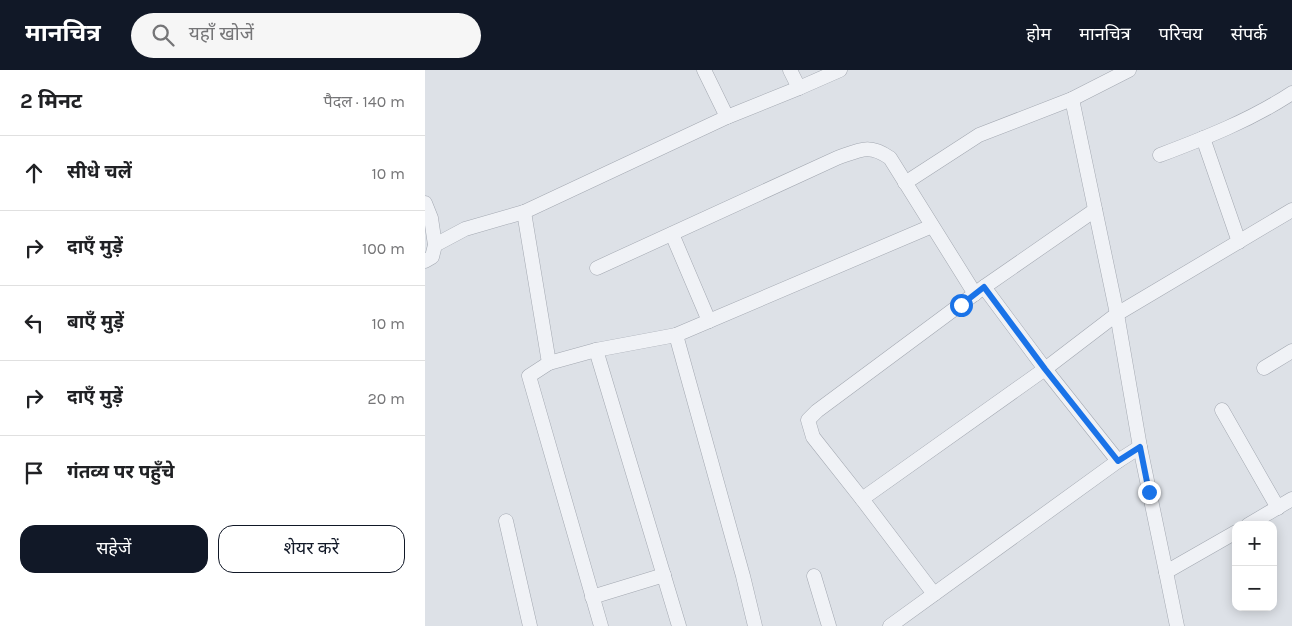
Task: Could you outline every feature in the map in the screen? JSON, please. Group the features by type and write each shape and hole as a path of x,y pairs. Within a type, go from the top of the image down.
{"street":[{"path":"704,70 727,117"},
{"path":"790,70 799,88"},
{"path":"435,245 465,230 524,212 727,117 840,70"},
{"path":"905,184 979,135 1072,100 1129,70"},
{"path":"1160,155 1203,138 1270,107 1292,93"},
{"path":"1072,100 1117,314 1140,447 1177,626"},
{"path":"1203,138 1239,242"},
{"path":"597,268 837,158 866,148 878,150 890,158 932,226 979,291 1045,369 1118,461"},
{"path":"425,203 431,218 435,245 432,257 425,261"},
{"path":"934,594 813,437 808,420 817,411 979,291 1095,210"},
{"path":"862,499 1045,369 1117,314 1292,210"},
{"path":"524,212 549,363"},
{"path":"601,626 529,376 549,363 596,350 676,334 932,226"},
{"path":"672,234 709,321"},
{"path":"676,334 755,626"},
{"path":"596,350 679,626"},
{"path":"1264,368 1292,351"},
{"path":"1222,410 1278,508"},
{"path":"890,626 1140,447"},
{"path":"1255,521 1292,499"},
{"path":"506,521 530,626"},
{"path":"1166,572 1232,534"},
{"path":"592,597 664,575"},
{"path":"814,576 829,626"}],"route":[{"path":"961,305 984,287 1045,369 1118,461 1140,447 1149,492"}]}
